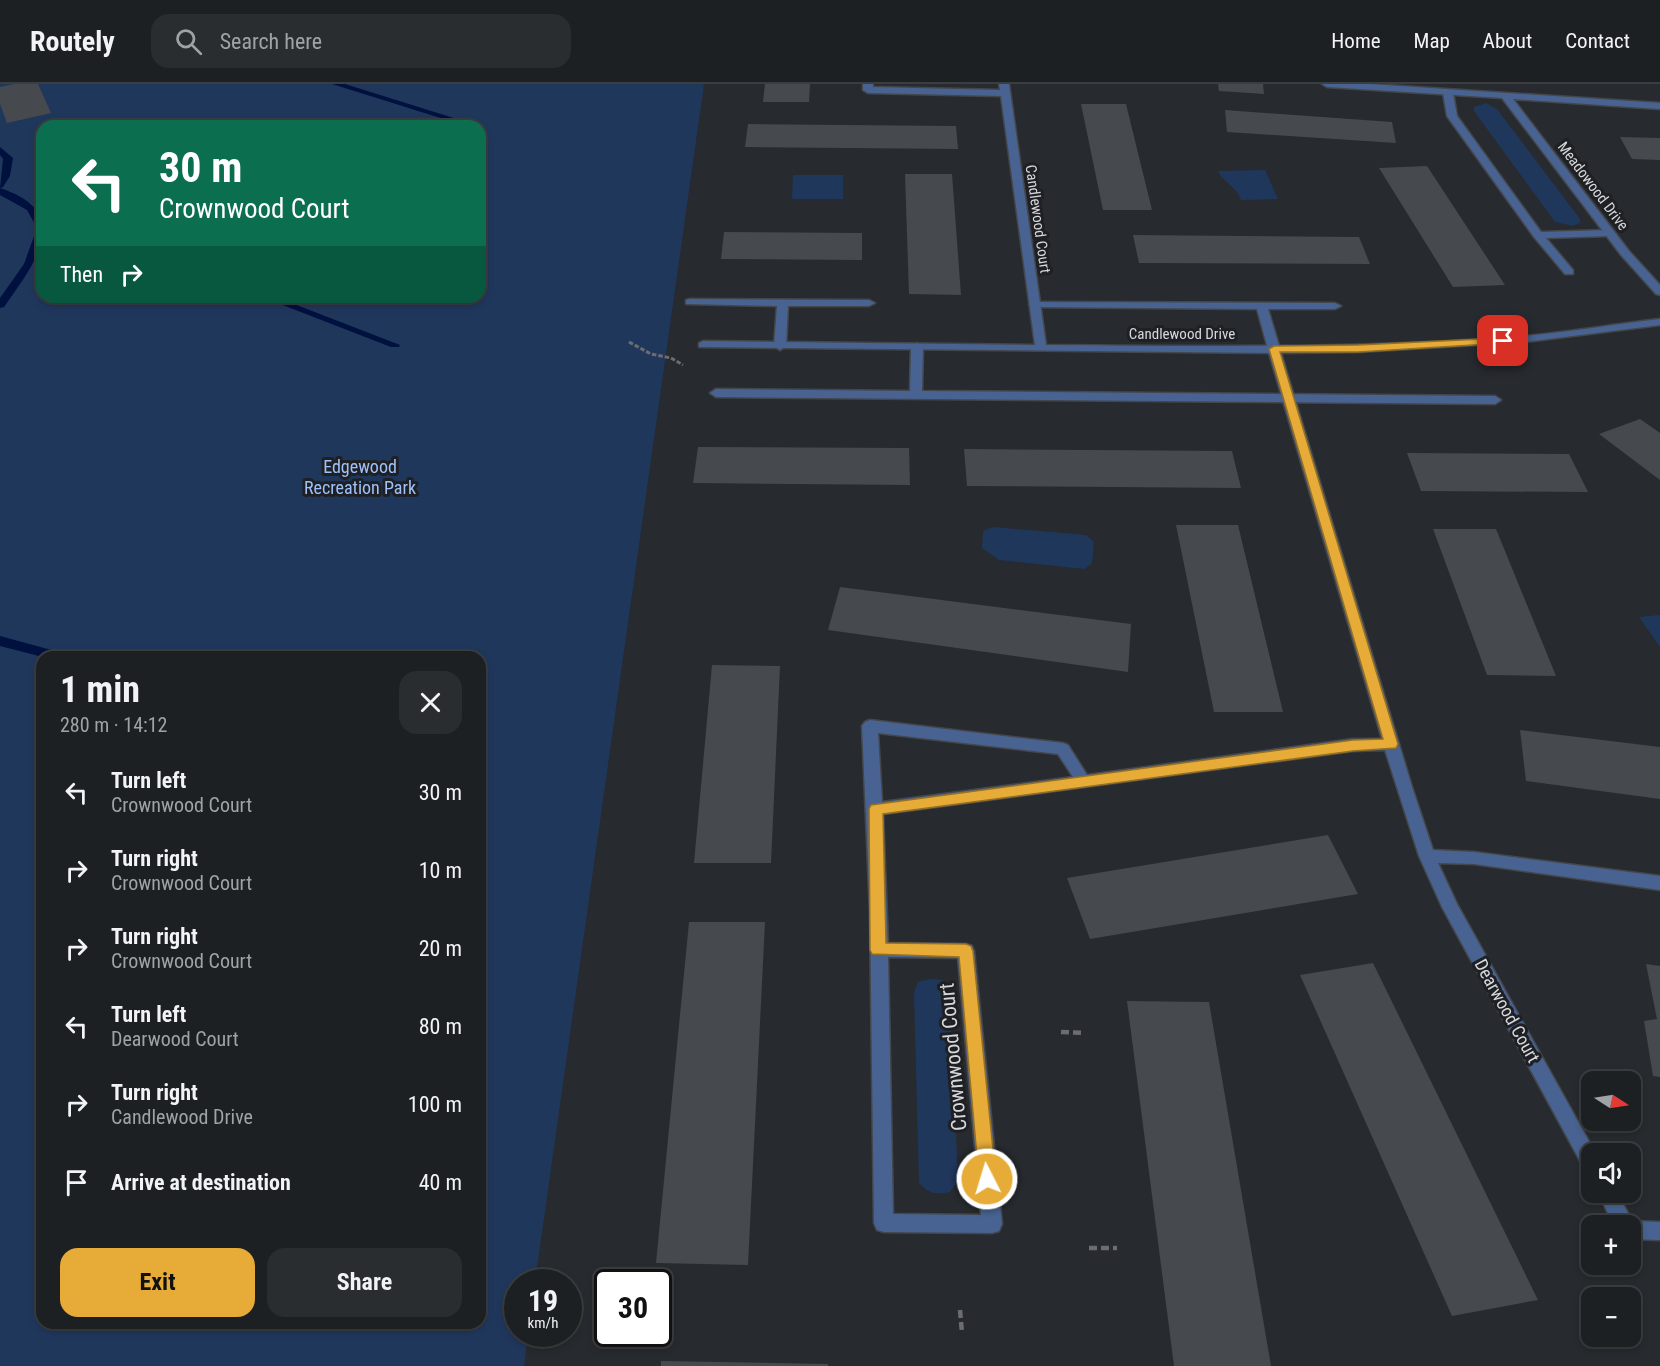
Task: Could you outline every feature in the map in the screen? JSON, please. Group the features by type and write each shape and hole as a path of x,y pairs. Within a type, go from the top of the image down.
{"street":[{"name":"Candlewood Court","path":"867,84 868,90 1005,89 1041,348"},
{"path":"1327,84 1660,106"},
{"path":"1448,93 1452,116 1538,236 1569,272"},
{"name":"Meadowood Drive","path":"1506,97 1610,233 1660,292"},
{"path":"1538,236 1610,233"},
{"path":"690,302 868,303"},
{"path":"780,346 783,303"},
{"path":"1035,305 1335,306"},
{"name":"Dearwood Court","path":"1261,305 1391,744 1427,855 1450,907 1581,1144"},
{"name":"Candlewood Drive","path":"703,345 1358,348 1525,339 1660,322"},
{"path":"916,395 917,347"},
{"path":"716,393 1495,400"},
{"name":"Crownwood Court","path":"878,950 966,951 992,1224 884,1222 878,950 876,809 870,726 1063,749 1084,782"},
{"path":"876,809 1353,746 1391,744"},
{"path":"1427,855 1474,858 1660,883"},
{"path":"1641,1230 1660,1231"}],"path":[{"path":"629,342 651,354 671,358 688,367"},
{"path":"1061,1032 1084,1033"},
{"path":"1089,1248 1117,1248"},
{"path":"960,1310 962,1333"}],"green space":[{"name":"Edgewood Recreation Park","path":"0,84 704,84 537,1269 504,1269 504,1347 526,1347 524,1366 0,1366"},
{"path":"1486,103 1497,109 1580,219 1580,223 1573,226 1555,222 1474,111 1474,107"},
{"path":"1265,170 1278,199 1241,200 1218,171"},
{"path":"793,175 843,175 843,199 792,199"},
{"path":"993,527 1086,535 1094,542 1092,563 1085,569 999,560 982,548 983,531"},
{"path":"1660,615 1660,647 1639,617"},
{"path":"930,979 943,980 950,992 958,1180 950,1192 941,1193 933,1193 919,1183 914,992 918,982"}],"building":[{"path":"14,84 38,84 51,113 7,123 0,104 0,87"},
{"path":"765,84 810,84 809,102 763,102"},
{"path":"1218,84 1263,84 1264,94 1219,91"},
{"path":"1081,104 1126,104 1152,210 1103,210"},
{"path":"1225,110 1392,122 1396,143 1227,132"},
{"path":"748,124 956,126 958,149 745,147"},
{"path":"1620,137 1660,138 1660,160 1632,159"},
{"path":"1427,166 1505,285 1453,287 1379,168"},
{"path":"905,174 952,174 961,295 909,294"},
{"path":"724,232 862,233 862,260 721,259"},
{"path":"1133,235 1359,237 1370,264 1139,263"},
{"path":"1640,419 1660,433 1660,480 1599,434"},
{"path":"698,447 909,448 910,485 693,483"},
{"path":"964,449 1232,451 1241,488 967,486"},
{"path":"1407,453 1569,454 1588,492 1421,491"},
{"path":"1176,525 1238,525 1283,712 1214,712"},
{"path":"1433,529 1496,529 1556,676 1487,675"},
{"path":"840,587 1131,624 1128,672 828,630"},
{"path":"712,665 780,666 771,863 694,863"},
{"path":"1520,730 1660,747 1660,799 1526,781"},
{"path":"1328,835 1358,894 1090,939 1067,878"},
{"path":"689,922 765,922 748,1265 656,1263"},
{"path":"1373,963 1538,1300 1452,1316 1300,975"},
{"path":"1646,964 1660,966 1660,1077 1653,1076 1644,1021 1657,1019"},
{"path":"1127,1001 1209,1002 1271,1366 1174,1366"},
{"path":"661,1361 828,1364 828,1366 661,1366"}],"waterway":[{"path":"336,84 455,120"},
{"path":"0,150 8,158 5,176 0,185"},
{"path":"0,191 31,208 36,217"},
{"path":"0,305 29,264 36,245"},
{"path":"283,303 395,345"},
{"path":"0,641 38,651"}],"route":[{"path":"987,1179 966,951 878,950 876,809 1353,746 1391,744 1274,349 1358,348 1503,341"}]}
